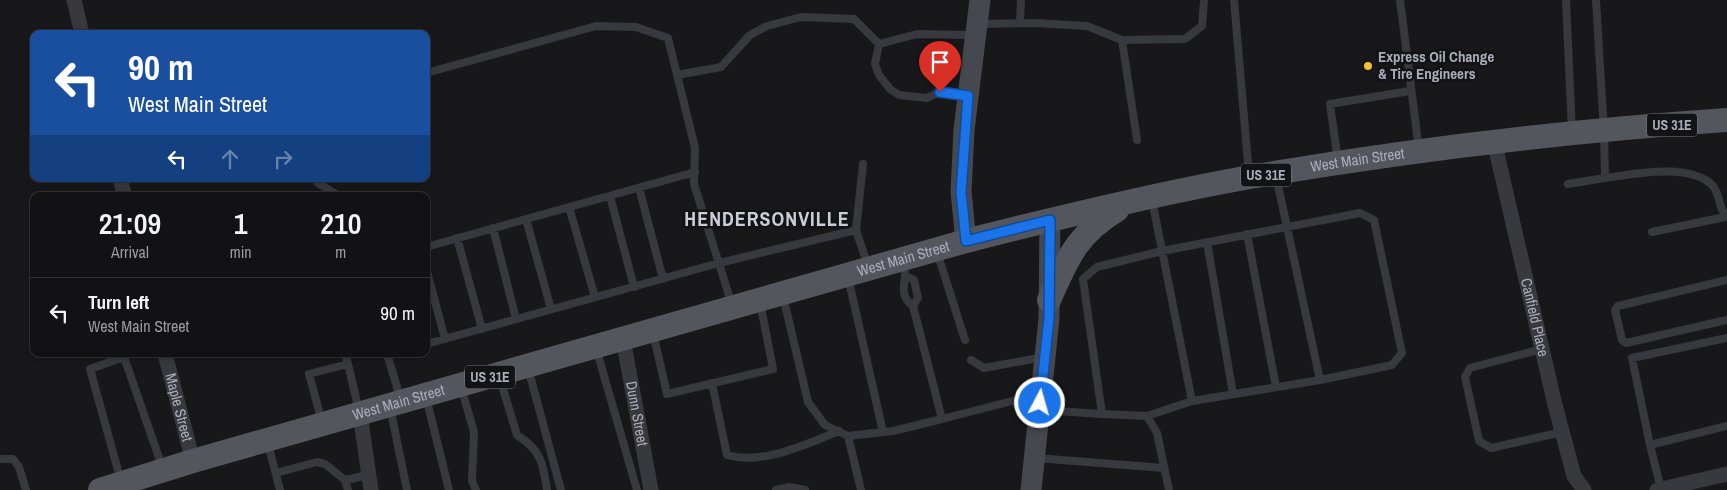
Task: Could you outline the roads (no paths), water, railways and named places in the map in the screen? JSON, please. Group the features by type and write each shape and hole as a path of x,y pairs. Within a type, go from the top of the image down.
{"main road":[{"name":"West Main Street","path":"115,488 193,461 858,272 903,268 936,250 1050,220 1249,177 1494,141 1604,130 1726,122"},
{"path":"1049,300 1068,258 1083,236 1100,221 1140,200"}],"street":[{"path":"74,0 81,30"},
{"path":"966,241 961,192 968,96 980,0"},
{"name":"Canfield Place","path":"1494,141 1562,432 1574,476 1584,490"},
{"path":"1031,490 1045,357 1049,300 1050,220"},
{"name":"Dunn Street","path":"623,339 650,490"},
{"name":"Maple Street","path":"166,357 193,461"},
{"path":"360,414 371,490"},
{"path":"1659,490 1727,474"}],"lane":[{"path":"1020,23 1021,0"},
{"path":"879,44 917,34 977,30 1020,23 1087,26 1122,40 1185,39 1202,26 1204,0"},
{"path":"1234,0 1249,177"},
{"path":"1400,0 1419,152"},
{"path":"1566,0 1572,134"},
{"path":"1596,0 1604,130 1604,178"},
{"path":"677,74 721,67 750,35 766,26 801,17 854,20 879,44"},
{"path":"430,71 596,26 636,28 668,38 695,148 694,184 733,308"},
{"path":"1122,40 1137,140"},
{"path":"879,44 875,64 879,74 890,89 899,95 927,98 940,92 968,96"},
{"path":"1339,164 1330,104 1410,91"},
{"path":"863,164 856,230 858,272 883,432"},
{"path":"1568,184 1661,170 1680,172 1702,179 1714,186 1726,216 1652,232"},
{"path":"430,246 695,172"},
{"path":"1276,173 1320,380"},
{"path":"318,182 333,192"},
{"path":"639,188 663,279"},
{"path":"610,196 634,287"},
{"path":"1140,200 1162,251 1192,401"},
{"path":"570,207 595,298"},
{"path":"783,293 808,402 825,425 848,436 883,432 942,420 1016,400 1040,406 1102,414 1147,416 1192,401 1320,380 1392,365 1402,354 1374,220 1360,213 1162,251 1097,267 1083,279 1102,414"},
{"path":"526,219 552,309"},
{"path":"492,228 516,319"},
{"path":"430,343 719,263 856,230"},
{"path":"1247,234 1276,387"},
{"path":"457,238 482,329"},
{"path":"1207,242 1233,394"},
{"path":"936,250 965,340"},
{"path":"903,268 914,280 918,298 913,306"},
{"path":"903,268 902,284 906,301 913,306 942,420"},
{"path":"1727,280 1618,306 1615,310 1622,340 1626,343 1727,320"},
{"path":"430,283 445,339"},
{"path":"652,331 667,394 773,369 759,300"},
{"path":"1659,490 1632,358 1727,338"},
{"path":"596,347 637,490"},
{"path":"1542,349 1470,368 1465,377 1479,441 1491,448 1562,432"},
{"path":"115,488 90,369 124,357 163,470"},
{"path":"346,357 360,414"},
{"path":"388,357 407,490"},
{"path":"971,360 984,368 1045,357"},
{"path":"323,424 309,374 348,364"},
{"path":"527,366 561,490"},
{"path":"498,374 517,435 531,443 543,465 547,490"},
{"path":"712,383 727,455 740,458 763,456 804,446 839,431"},
{"path":"460,385 474,432 472,481 476,490"},
{"path":"425,395 449,490"},
{"path":"1147,416 1157,433 1169,490"},
{"path":"1650,445 1727,426"},
{"path":"848,436 861,490"},
{"path":"267,440 280,490"},
{"path":"1034,458 1164,468"},
{"path":"0,459 13,459 19,467 26,490"},
{"path":"276,473 317,462 325,464 345,480 348,490"},
{"path":"345,480 368,475"},
{"path":"776,490 789,487 805,490"}],"place":[{"name":"Express Oil Change & Tire Engineers","path":"1368,66"}],"district":[{"name":"HENDERSONVILLE","path":"767,219"}]}
